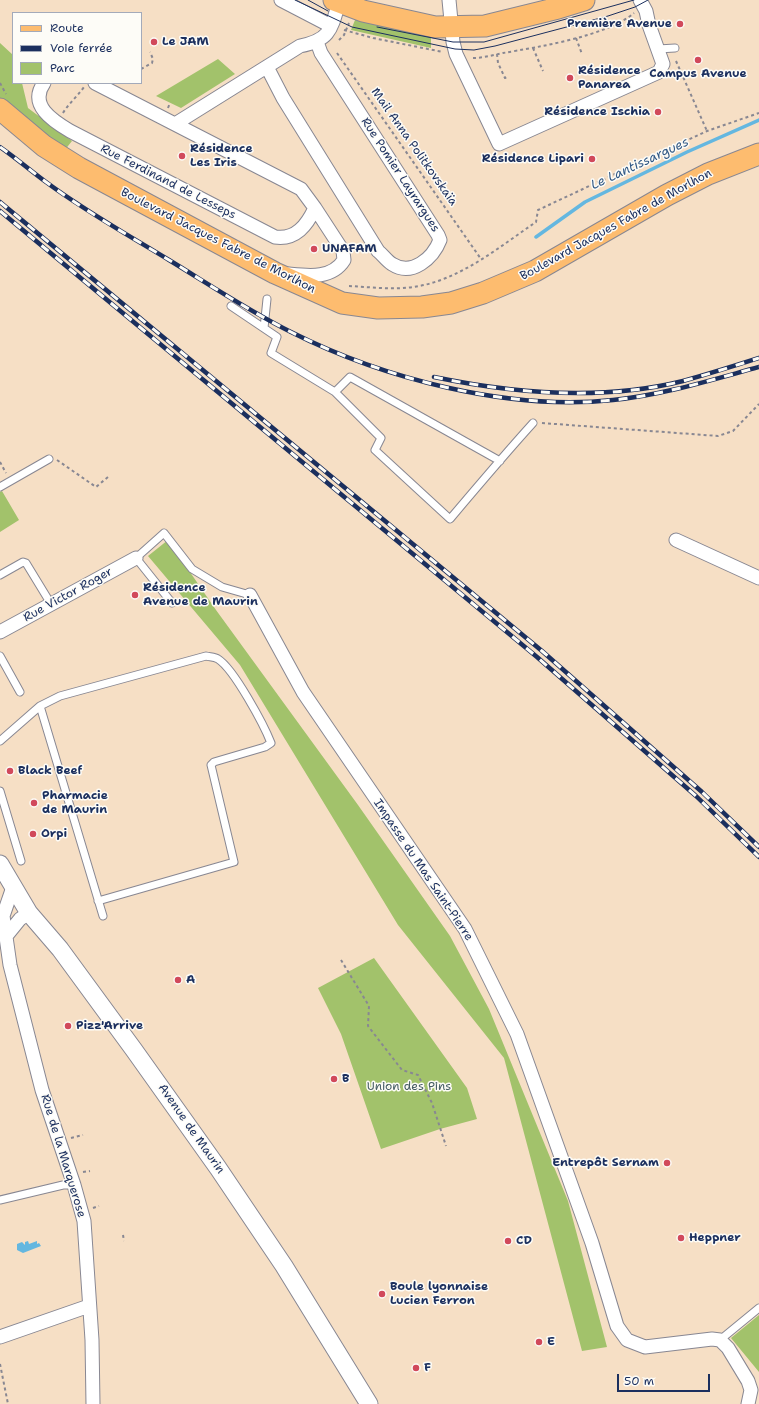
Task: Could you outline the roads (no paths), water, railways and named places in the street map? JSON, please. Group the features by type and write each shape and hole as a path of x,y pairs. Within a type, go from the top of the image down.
{"main road":[{"path":"343,4 435,27 451,27 485,26 557,4 584,0"},
{"name":"Boulevard Jacques Fabre de Morlhon","path":"0,109 44,146 79,168 275,273 342,303 360,306 402,308 451,303 483,293 535,271 667,195 708,174 759,154"}],"street":[{"path":"281,0 331,26"},
{"path":"449,0 451,27 456,54 499,144 659,72 664,64 666,51 640,0"},
{"path":"175,124 300,46 317,42 324,37 343,4"},
{"name":"Rue Pomier Layrargues","path":"266,67 283,98 378,251 392,265 404,268 414,267 425,261 436,251 440,240 438,235 321,53 317,42"},
{"name":"Rue Ferdinand de Lesseps","path":"43,84 41,88 39,101 44,112 53,121 275,237 292,236 301,230 308,222 314,208"},
{"path":"91,84 175,124 301,189 343,251 344,260 335,271 326,274 309,276 275,273"},
{"path":"676,540 759,578"},
{"name":"Rue Victor Roger","path":"0,632 136,558"},
{"name":"Impasse du Mas Saint-Pierre","path":"250,595 303,692 465,929 517,1034 592,1243 620,1333 634,1344 645,1347 712,1339 720,1340"},
{"name":"Avenue de Maurin","path":"5,877 29,913 60,949 175,1104 284,1266 369,1404"},
{"name":"Rue de la Marquerose","path":"5,877 3,916 7,935 10,965 42,1090 77,1179 84,1221 93,1404"},
{"path":"7,935 20,919 29,913"},
{"path":"0,1337 89,1306"},
{"path":"720,1340 728,1348 748,1381 751,1390 748,1404"}],"lane":[{"path":"264,328 267,299"},
{"path":"231,306 277,337 271,353 335,392 381,438 375,450 450,520 533,422"},
{"path":"335,392 350,377 500,461"},
{"path":"0,487 49,459"},
{"path":"172,603 136,558 164,533 192,569 222,587 250,595"},
{"path":"0,575 23,562 26,563 51,604"},
{"path":"0,656 20,692"},
{"path":"0,741 40,706 60,696 206,656 218,659 227,668 259,716 271,743 265,747 214,762 211,765 234,862 98,901"},
{"path":"40,706 103,916"},
{"path":"0,791 21,860"},
{"path":"0,1200 63,1185 77,1179"},
{"path":"720,1340 759,1308"}],"water":[{"path":"28,1241 29,1244 37,1241 37,1244 39,1243 41,1246 23,1253 17,1250 17,1244 22,1242 25,1245 25,1242"}],"waterway":[{"name":"Le Lantissargues","path":"536,237 585,202 687,152 759,120"}],"tram line":[{"path":"295,0 352,27 455,49 474,50 495,46 608,16 635,7 648,0"},
{"path":"308,0 328,11"},
{"path":"377,27 453,42 484,42 634,0"}],"railway":[{"path":"0,147 76,203 260,315 327,349 406,377 448,388 490,396 532,401 573,402 613,400 650,395 759,367"},
{"path":"0,202 542,651 702,792 759,847"},
{"path":"0,211 537,657 696,796 759,857"},
{"path":"434,377 496,388 559,393 590,393 621,391 683,381 759,358"}],"place":[{"name":"Première Avenue","path":"680,24"},
{"name":"Le JAM","path":"154,42"},
{"name":"Campus Avenue","path":"698,60"},
{"name":"Résidence Panarea","path":"570,78"},
{"name":"Résidence Ischia","path":"658,112"},
{"name":"Résidence Les Iris","path":"182,156"},
{"name":"Résidence Lipari","path":"592,159"},
{"name":"UNAFAM","path":"314,249"},
{"name":"Résidence Avenue de Maurin","path":"135,595"},
{"name":"Black Beef","path":"10,771"},
{"name":"Pharmacie de Maurin","path":"34,803"},
{"name":"Orpi","path":"33,834"},
{"name":"A","path":"178,980"},
{"name":"Pizz'Arrive","path":"68,1026"},
{"name":"B","path":"334,1079"},
{"name":"Entrepôt Sernam","path":"667,1163"},
{"name":"Heppner","path":"681,1238"},
{"name":"CD","path":"508,1241"},
{"name":"Boule lyonnaise Lucien Ferron","path":"382,1294"},
{"name":"E","path":"539,1342"},
{"name":"F","path":"416,1368"}],"park label":[{"name":"Union des Pins","path":"409,1087"}]}
